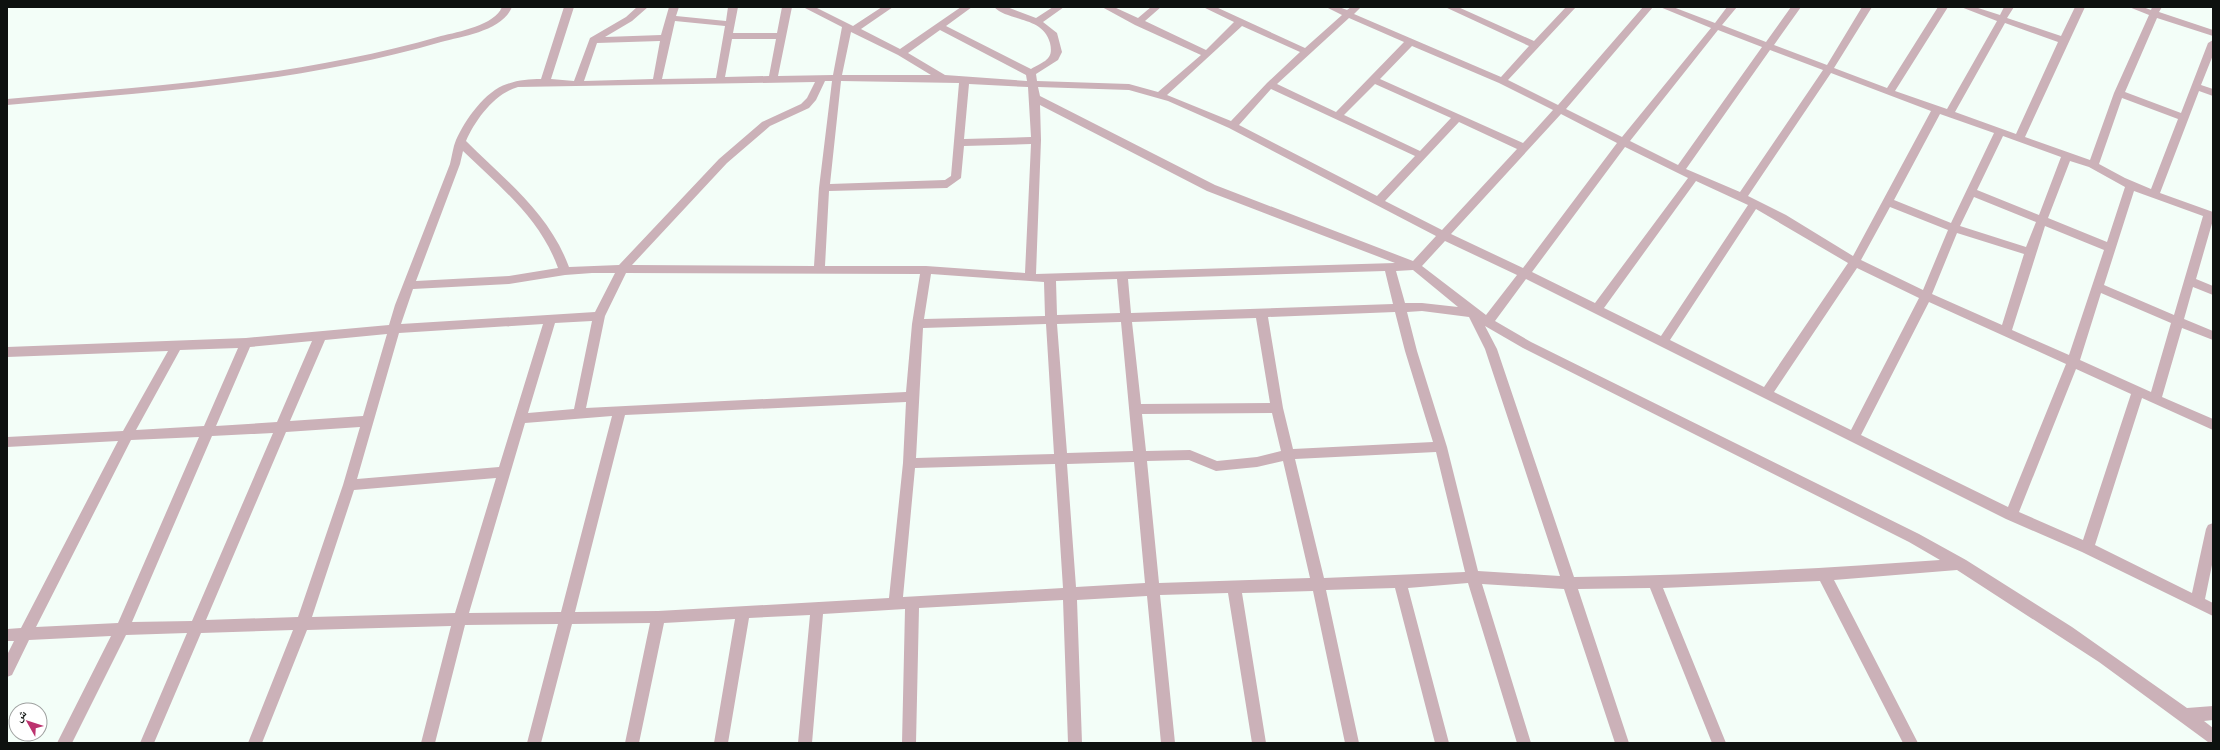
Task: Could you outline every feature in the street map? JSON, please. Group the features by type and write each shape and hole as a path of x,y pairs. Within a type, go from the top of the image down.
{"street":[{"path":"7,102 200,84 334,65 414,49 476,29 500,18 507,11 507,7"},
{"path":"544,82 569,7"},
{"path":"578,84 593,40 629,19 643,7"},
{"path":"657,82 665,38 674,7"},
{"path":"720,82 733,7"},
{"path":"773,79 787,7"},
{"path":"808,7 901,53 944,78"},
{"path":"819,269 824,188 836,78 851,28 888,7"},
{"path":"901,53 967,7"},
{"path":"999,7 1037,22 1052,34 1057,52 1055,58 1032,78"},
{"path":"1037,22 1060,7"},
{"path":"1107,7 1207,54"},
{"path":"1138,22 1156,7"},
{"path":"1208,7 1307,52"},
{"path":"1331,7 1502,81 1694,177 1742,197 1782,218 1855,262 1926,296 2213,425"},
{"path":"1233,126 1270,85 1356,7"},
{"path":"1452,7 1535,45"},
{"path":"1502,81 1571,7"},
{"path":"410,285 509,280 565,271 623,268 926,270 1030,278 1390,268 1415,266 1525,148 1648,7"},
{"path":"1665,7 1888,92 2067,155 2093,165 2108,175 2130,186 2211,215 2189,281 2155,399"},
{"path":"1488,322 1623,142 1732,7"},
{"path":"1680,170 1796,7"},
{"path":"1742,197 1829,69 1867,7"},
{"path":"1888,92 1943,7"},
{"path":"1966,7 2062,40"},
{"path":"1949,114 2009,7"},
{"path":"2019,138 2049,74 2062,40 2080,7"},
{"path":"2134,7 2156,10 2213,33"},
{"path":"2093,165 2119,93 2156,10"},
{"path":"671,18 730,24"},
{"path":"1160,96 1240,22"},
{"path":"940,27 1032,78"},
{"path":"729,36 781,36"},
{"path":"593,40 665,38"},
{"path":"1337,117 1375,80 1411,41"},
{"path":"2154,194 2213,43"},
{"path":"255,743 302,625 349,485 394,329 455,164 460,142 465,132 499,92 511,86 544,82 578,84 720,82 773,79 944,78 1012,84 1032,78 1121,86 1160,96 1233,126 1379,200 1444,236 1524,273 2011,515 2087,548 2213,610"},
{"path":"1030,278 1036,140 1035,98 1032,78"},
{"path":"579,413 599,316 623,268 723,161 757,131 805,106 811,100 821,79"},
{"path":"824,188 947,184 956,178 964,80"},
{"path":"1375,80 1525,148"},
{"path":"1270,85 1423,156"},
{"path":"2197,87 2213,93"},
{"path":"2119,93 2184,118"},
{"path":"1035,98 1211,188 1415,266 1473,313 1526,345 1907,534 1961,564 2096,650 2213,737"},
{"path":"1767,393 1855,262 1937,109"},
{"path":"1379,200 1423,156 1458,117"},
{"path":"1854,436 1926,296 1954,228 2000,131"},
{"path":"958,144 1036,140"},
{"path":"460,142 488,171 526,205 543,225 560,252 565,271"},
{"path":"2006,331 2030,252 2067,155"},
{"path":"1596,310 1694,177"},
{"path":"2011,515 2073,362 2130,186"},
{"path":"1972,192 2109,247"},
{"path":"1888,202 1954,228 2030,252"},
{"path":"1663,342 1754,204"},
{"path":"1390,268 1411,351 1441,447 1473,577 1524,743"},
{"path":"895,604 909,463 912,397 918,324 926,270"},
{"path":"1122,275 1125,318 1154,590 1168,743"},
{"path":"1050,277 1051,319 1070,595 1075,743"},
{"path":"2189,281 2213,291"},
{"path":"2097,287 2213,336"},
{"path":"918,324 1125,318 1422,306 1473,313"},
{"path":"1261,312 1277,408 1318,583 1352,743"},
{"path":"1473,313 1491,349 1622,743"},
{"path":"7,352 246,343 394,329 599,316"},
{"path":"428,743 460,619 519,418 550,320"},
{"path":"147,743 198,628 320,336"},
{"path":"64,743 122,629 206,431 246,343"},
{"path":"7,670 127,435 176,346"},
{"path":"2087,548 2138,391"},
{"path":"519,418 620,410 912,397"},
{"path":"1135,409 1277,408"},
{"path":"534,743 565,618 620,410"},
{"path":"7,442 368,421"},
{"path":"909,463 1060,457 1140,457 1190,455 1216,466 1257,462 1288,454 1441,447"},
{"path":"349,485 503,472"},
{"path":"2197,602 2213,529"},
{"path":"7,635 122,629 302,625 460,619 658,617 1154,590 1318,583 1400,582 1473,577 1570,584 1654,582 1824,575 1961,564"},
{"path":"1824,575 1911,743"},
{"path":"1400,582 1442,743"},
{"path":"1654,582 1719,743"},
{"path":"1234,587 1259,743"},
{"path":"909,743 912,604"},
{"path":"805,743 817,609"},
{"path":"722,743 743,613"},
{"path":"632,743 658,617"},
{"path":"2184,715 2213,713"}]}
